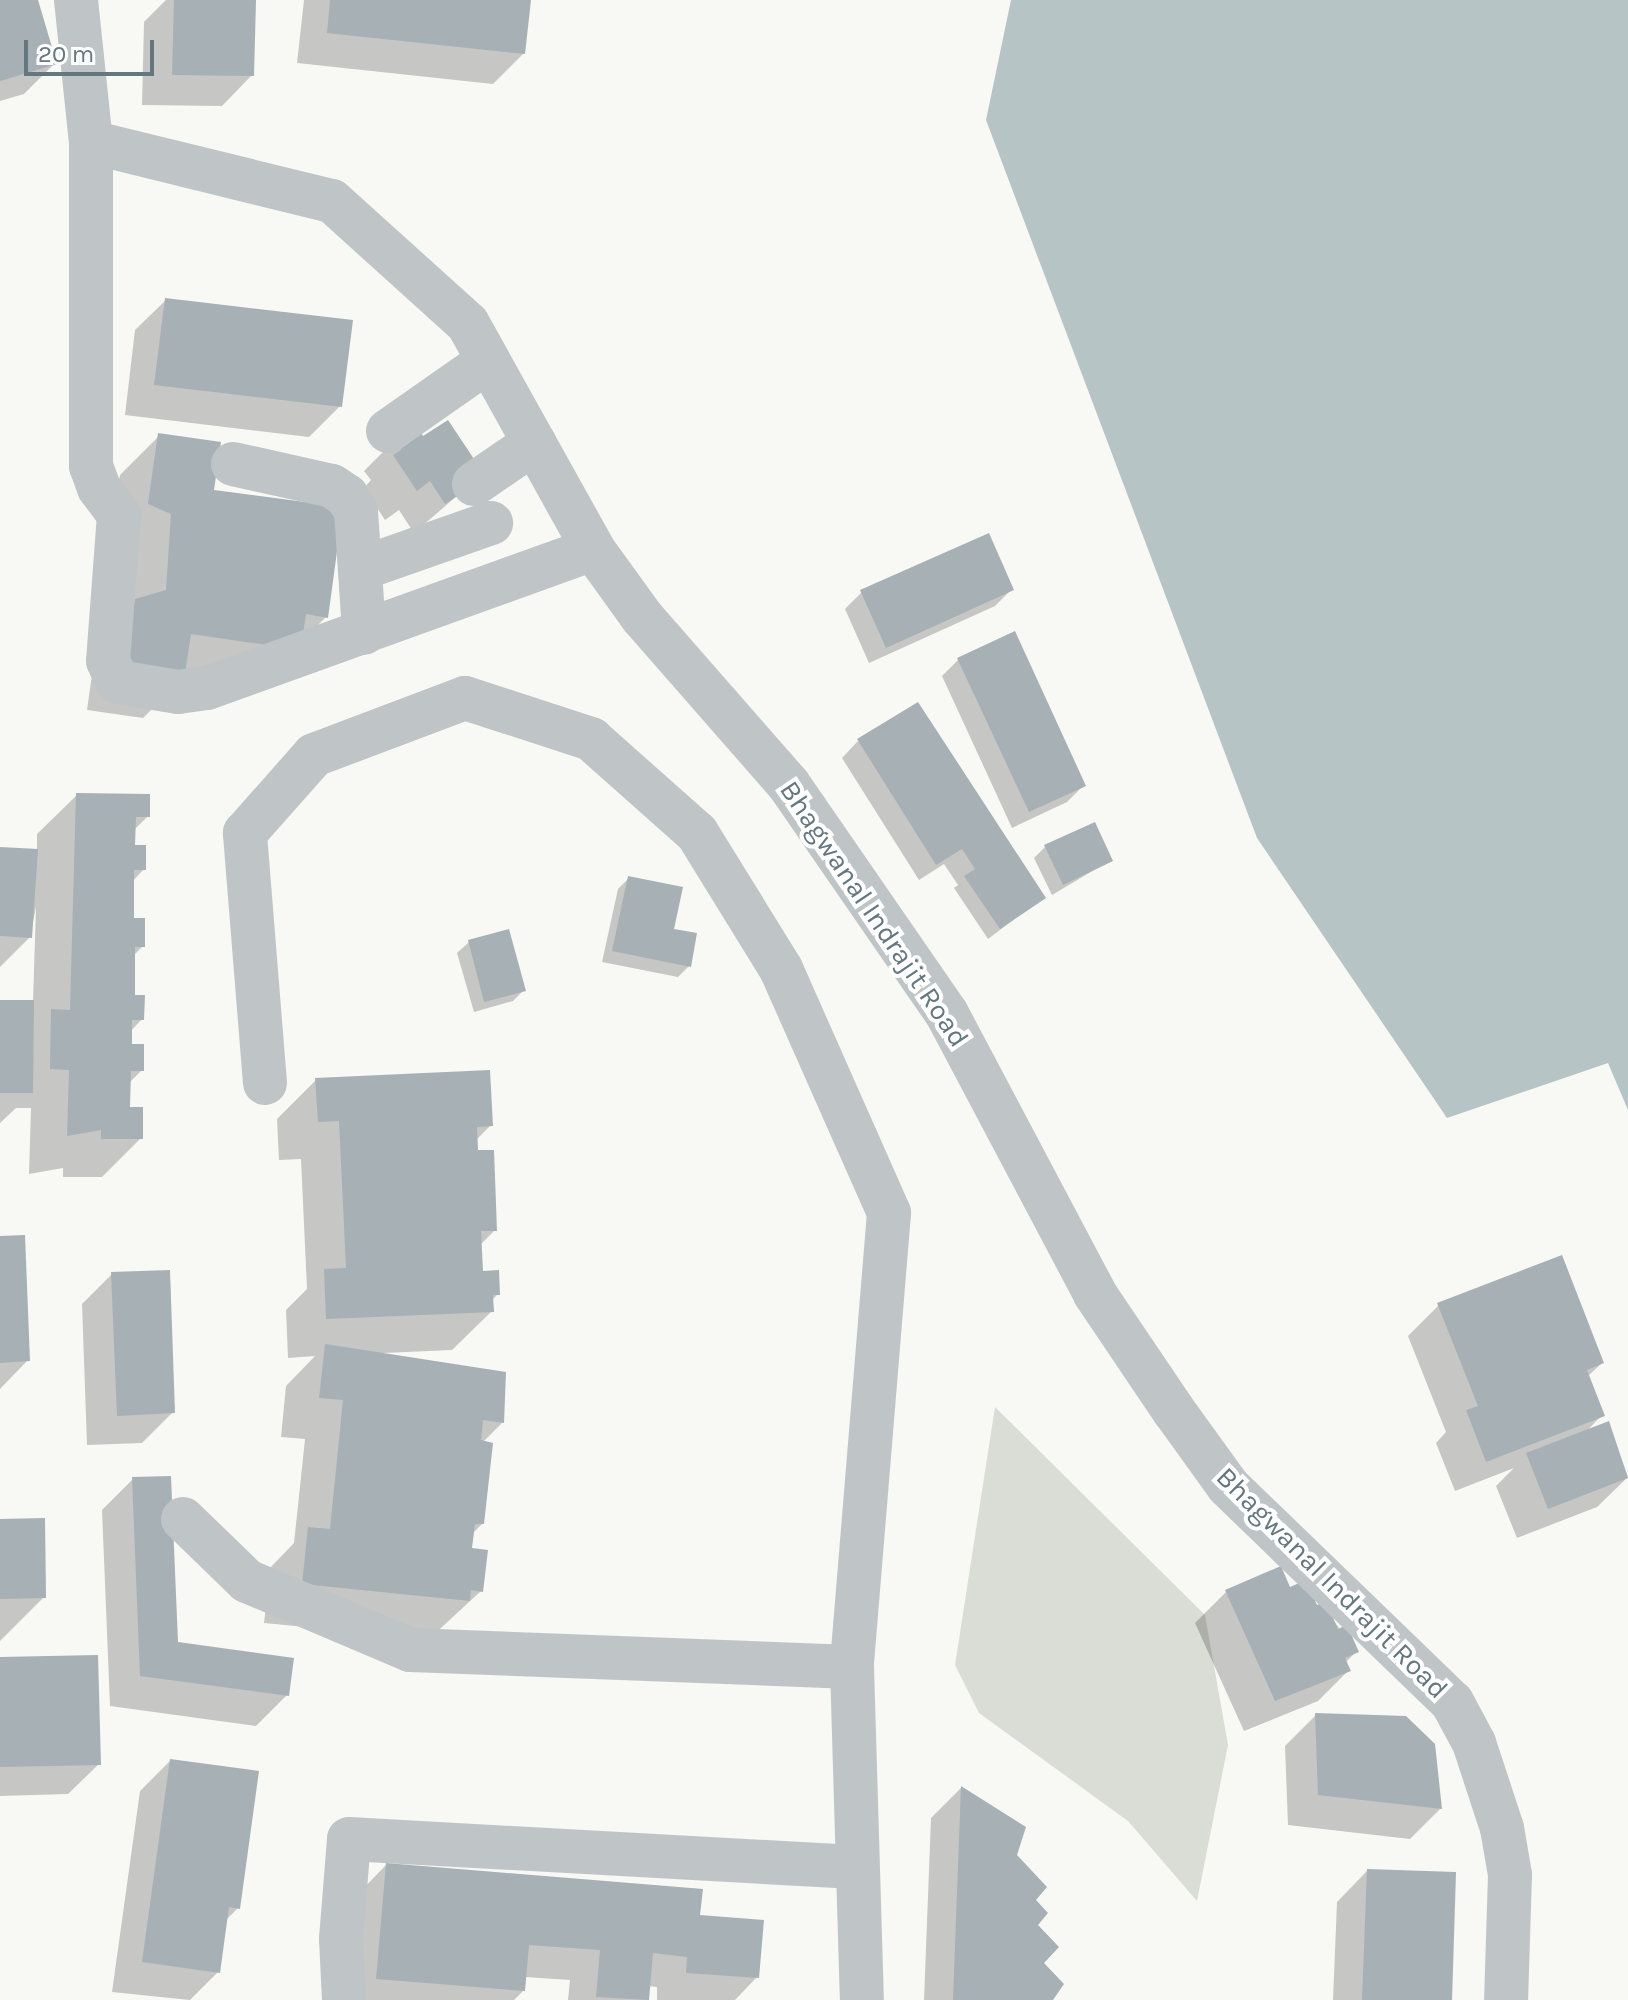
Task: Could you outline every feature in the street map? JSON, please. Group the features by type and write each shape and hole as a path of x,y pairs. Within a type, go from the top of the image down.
{"street":[{"path":"76,0 91,142 91,466 99,488 119,515 108,661 112,673 126,686 192,691 364,633 593,549"},
{"name":"Bhagwanal Indrajit Road","path":"91,142 332,201 449,304 488,361 593,549 642,617 789,785 947,1014 1095,1294 1228,1486 1452,1702 1474,1743 1502,1828 1510,1875 1506,2000"},
{"path":"388,431 488,361"},
{"path":"474,484 534,443"},
{"path":"233,464 332,486 347,496 356,511 364,633"},
{"path":"360,569 491,523"},
{"path":"265,1083 245,833 314,755 465,698 591,739 697,833 781,969 889,1213 852,1688 855,1867 862,2000"},
{"path":"183,1519 247,1581 410,1650 852,1688"},
{"path":"344,2000 341,1939 349,1839 855,1867"}],"shaded area":[{"path":"1011,0 1628,0 1628,1110 1608,1063 1447,1118 1257,838 986,120"},
{"path":"995,1407 1205,1615 1228,1745 1197,1901 1128,1821 979,1713 955,1665"}],"building":[{"path":"0,0 38,0 57,64 0,81"},
{"path":"174,0 256,0 254,76 172,75"},
{"path":"330,0 531,0 525,54 327,33"},
{"path":"165,298 353,320 342,407 154,385"},
{"path":"448,420 480,468 468,489 445,504 430,481 417,491 393,455 401,450 394,439 416,424 423,436"},
{"path":"158,433 221,442 214,490 343,507 328,618 306,614 302,640 288,648 191,634 184,680 125,671 135,599 166,590 171,514 148,504"},
{"path":"989,533 1014,590 886,648 860,590"},
{"path":"1015,631 1086,786 1029,812 957,658"},
{"path":"918,702 1046,898 1000,929 964,876 975,869 962,849 936,865 857,739"},
{"path":"76,793 150,794 150,817 136,817 135,845 146,845 146,870 134,870 134,918 145,918 145,947 135,947 135,995 145,995 144,1020 132,1020 132,1044 144,1044 144,1071 131,1071 130,1107 143,1107 143,1139 101,1139 101,1130 67,1136 69,1070 50,1069 51,1009 70,1010"},
{"path":"1095,822 1113,861 1063,885 1044,845"},
{"path":"0,847 38,849 32,938 0,936"},
{"path":"628,876 683,887 674,929 697,933 691,967 612,951"},
{"path":"509,929 526,991 484,1002 468,940"},
{"path":"0,1000 34,1000 33,1093 0,1093"},
{"path":"490,1070 493,1126 477,1127 478,1150 494,1150 497,1231 481,1231 483,1271 499,1270 500,1295 493,1295 494,1312 326,1319 324,1269 346,1268 339,1121 318,1122 315,1078"},
{"path":"25,1235 30,1361 0,1363 0,1236"},
{"path":"1562,1255 1604,1363 1587,1370 1605,1416 1486,1462 1466,1410 1478,1406 1437,1303"},
{"path":"170,1270 175,1413 117,1416 111,1272"},
{"path":"325,1344 506,1372 504,1423 483,1420 481,1440 493,1443 484,1524 475,1524 472,1548 488,1550 483,1592 471,1590 470,1601 302,1584 308,1527 330,1529 343,1400 319,1398"},
{"path":"1609,1421 1628,1478 1548,1509 1526,1453"},
{"path":"171,1476 178,1642 294,1658 289,1696 140,1676 132,1477"},
{"path":"45,1518 46,1598 0,1599 0,1519"},
{"path":"1281,1566 1290,1587 1306,1580 1317,1605 1334,1597 1330,1611 1338,1629 1347,1625 1359,1652 1345,1658 1351,1671 1275,1701 1225,1590"},
{"path":"98,1655 101,1765 0,1767 0,1657"},
{"path":"1315,1713 1406,1716 1435,1744 1442,1809 1318,1795"},
{"path":"170,1759 259,1771 240,1909 229,1907 220,1973 142,1962"},
{"path":"961,1786 1026,1827 1017,1855 1047,1887 1036,1900 1048,1913 1038,1925 1059,1947 1044,1963 1064,1984 1053,2000 953,2000"},
{"path":"386,1863 703,1889 700,1915 764,1920 759,1978 686,1973 687,1957 653,1953 649,2000 596,1997 600,1950 529,1945 525,1991 376,1979"},
{"path":"1367,1869 1456,1872 1452,2000 1362,2000"}]}
